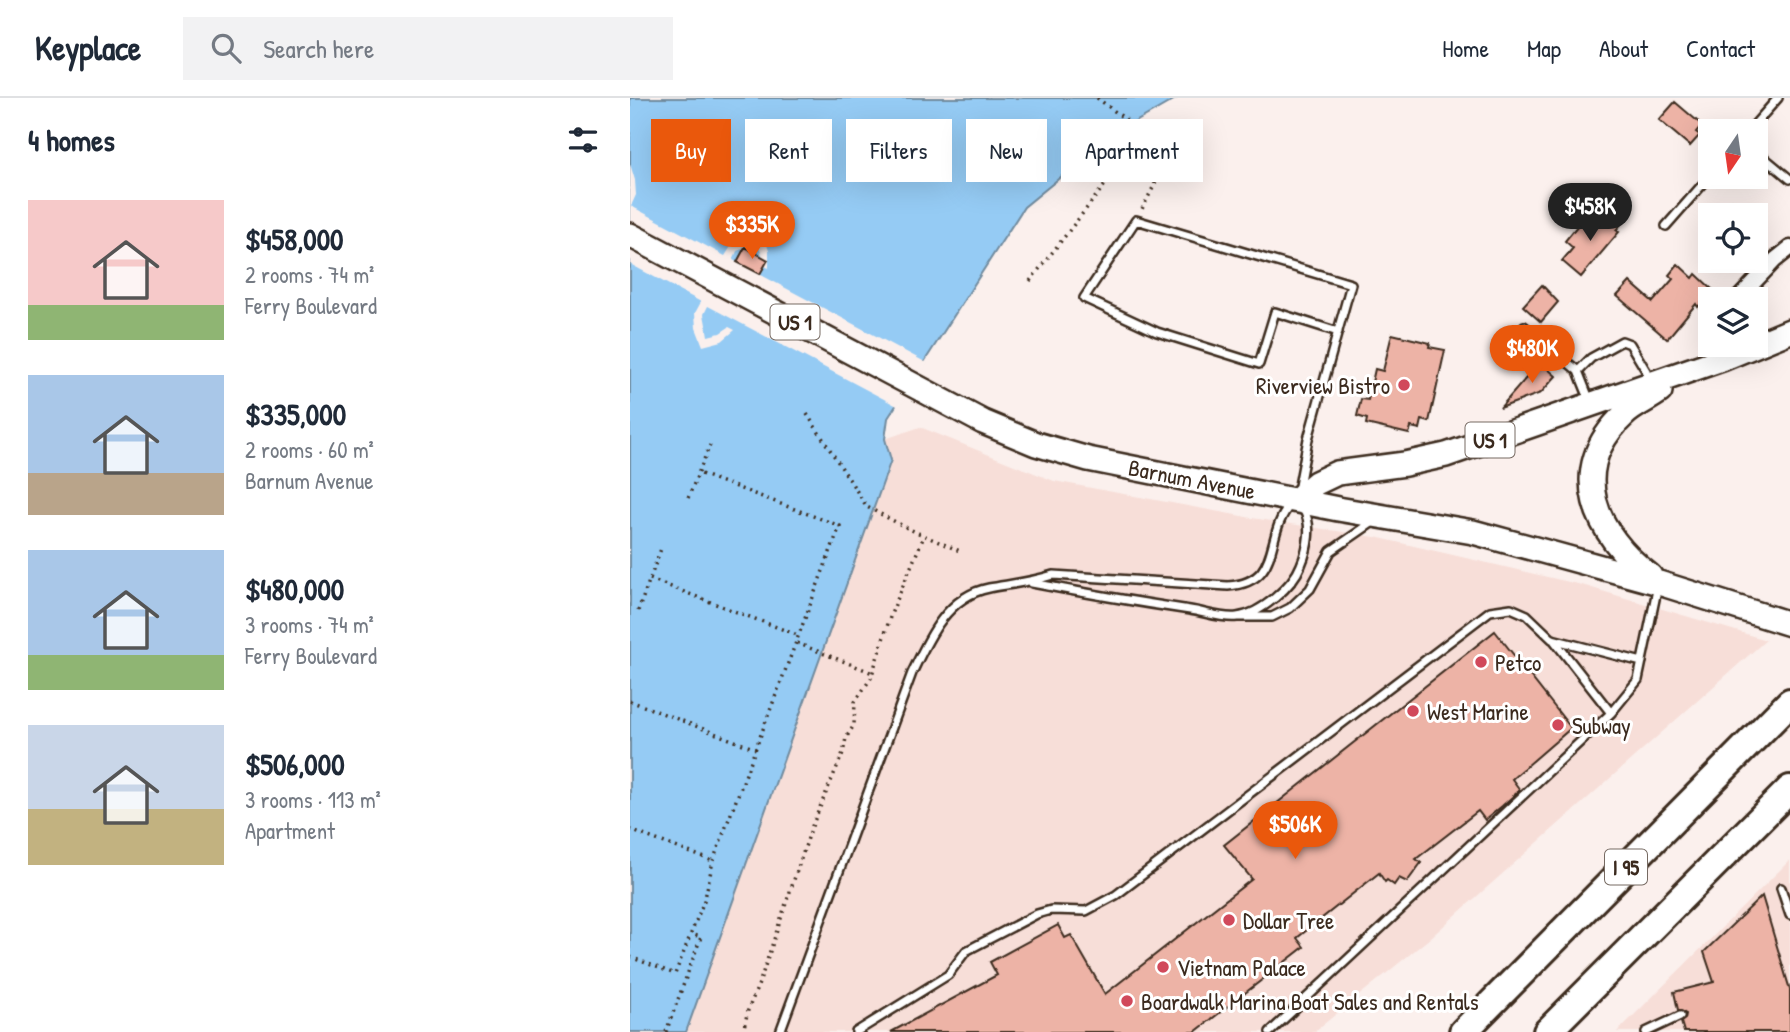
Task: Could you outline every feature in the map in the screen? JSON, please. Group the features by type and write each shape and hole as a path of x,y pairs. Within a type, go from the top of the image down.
{"highway":[{"name":"I 95","path":"1463,1032 1790,702"},
{"path":"1547,1032 1790,789"}],"main road":[{"name":"Barnum Avenue","path":"630,235 1018,438 1070,454 1382,517 1473,532 1659,583 1790,624"},
{"name":"US 1","path":"1768,338 1790,331"},
{"name":"US 1","path":"1296,500 1316,483 1337,473 1387,467 1446,455 1685,372 1711,357"},
{"path":"1659,583 1625,555 1607,532 1594,504 1592,474 1601,444 1614,425 1633,407 1652,397 1685,372"}],"street":[{"path":"1749,287 1790,248"}],"lane":[{"path":"1760,119 1778,98"},
{"path":"1768,161 1790,179"},
{"path":"1666,226 1699,189"},
{"path":"780,1032 909,681 928,638 938,623 966,596 987,588 1030,583 1053,575 1228,586 1245,584 1266,568 1282,515 1296,500 1308,439 1338,332 1351,284 1136,220 1084,298 1157,332 1259,364 1275,313 1338,332"},
{"path":"1524,326 1578,372 1592,405"},
{"path":"1578,372 1591,358 1622,341 1630,344 1653,382"},
{"path":"1238,617 1265,605 1291,583 1297,574 1306,553 1308,527 1306,511 1296,500"},
{"path":"1030,583 1238,617 1272,617 1290,608 1310,589 1331,551 1382,517"},
{"path":"1270,1032 1611,713 1638,680 1659,583"},
{"path":"856,1032 948,975 966,951 1037,914 1051,910 1082,912 1116,895 1490,611 1511,608 1527,615 1552,639 1611,713"},
{"path":"1552,639 1642,662"},
{"path":"1782,888 1790,915"},
{"path":"1646,1032 1680,1017"}],"path":[{"path":"1097,98 1125,119"},
{"path":"1030,281 1107,182"},
{"path":"1136,220 1155,182"},
{"path":"807,414 867,507 962,552"},
{"path":"688,498 710,445"},
{"path":"630,957 675,974 705,898 713,861 840,526 698,473"},
{"path":"743,1032 812,826 843,753 846,738 854,725 855,702 873,673 891,614 924,536"},
{"path":"638,611 662,547"},
{"path":"650,579 800,636"},
{"path":"797,643 873,673"},
{"path":"630,701 756,749"},
{"path":"630,830 713,861"},
{"path":"666,1032 701,937 691,934"}],"shaded area":[{"path":"920,427 1054,481 1252,518 1375,537 1582,585 1766,640 1430,938 1314,1032 686,1032 891,460 885,439"},
{"path":"1790,860 1790,1032 1617,1032"}],"water":[{"path":"630,98 1177,98 1141,119 1061,119 1061,177 1024,207 888,418 885,439 891,460 686,1032 630,1032"}],"pier":[{"path":"630,164 636,195 631,206 725,256 732,245 744,237 763,232 769,251 769,268 762,265 762,255 757,243 737,251 733,260 927,363 899,407 708,306 704,314 708,336 729,327 735,330 722,341 703,346 696,328 695,313 701,302 630,264"}],"building":[{"path":"1675,102 1698,122 1698,137 1690,146 1659,120"},
{"path":"1612,213 1623,222 1616,230 1619,232 1581,277 1562,261 1573,248 1565,241 1582,220 1592,229 1602,217 1605,220"},
{"path":"745,247 768,260 760,274 737,262"},
{"path":"1678,264 1693,278 1696,274 1710,287 1698,287 1698,307 1696,304 1667,339 1617,296 1630,282 1653,302 1673,279 1669,275"},
{"path":"1542,285 1558,302 1541,322 1523,306"},
{"name":"Riverview Bistro","path":"1392,334 1430,343 1429,347 1445,350 1429,422 1422,420 1420,429 1411,427 1409,434 1366,424 1367,419 1357,416 1361,399 1368,400 1375,369 1383,371"},
{"path":"1540,362 1556,376 1541,393 1500,408"},
{"path":"1495,631 1571,728 1512,779 1520,790 1485,820 1478,811 1416,859 1421,863 1407,882 1399,878 1394,885 1387,880 1385,882 1379,873 1297,938 1304,947 1195,1032 891,1032 997,975 990,962 1058,925 1065,938 1071,935 1105,994 1252,879 1224,845"},
{"path":"1762,896 1790,990 1790,1032 1684,1032 1681,1022 1686,1014 1678,1010 1674,992 1714,982 1704,952"}],"place":[{"name":"Riverview Bistro","path":"1404,385"},
{"name":"Petco","path":"1481,662"},
{"name":"West Marine","path":"1413,711"},
{"name":"Subway","path":"1558,725"},
{"name":"Dollar Tree","path":"1229,920"},
{"name":"Vietnam Palace","path":"1163,967"},
{"name":"Boardwalk Marina Boat Sales and Rentals","path":"1127,1001"}]}
